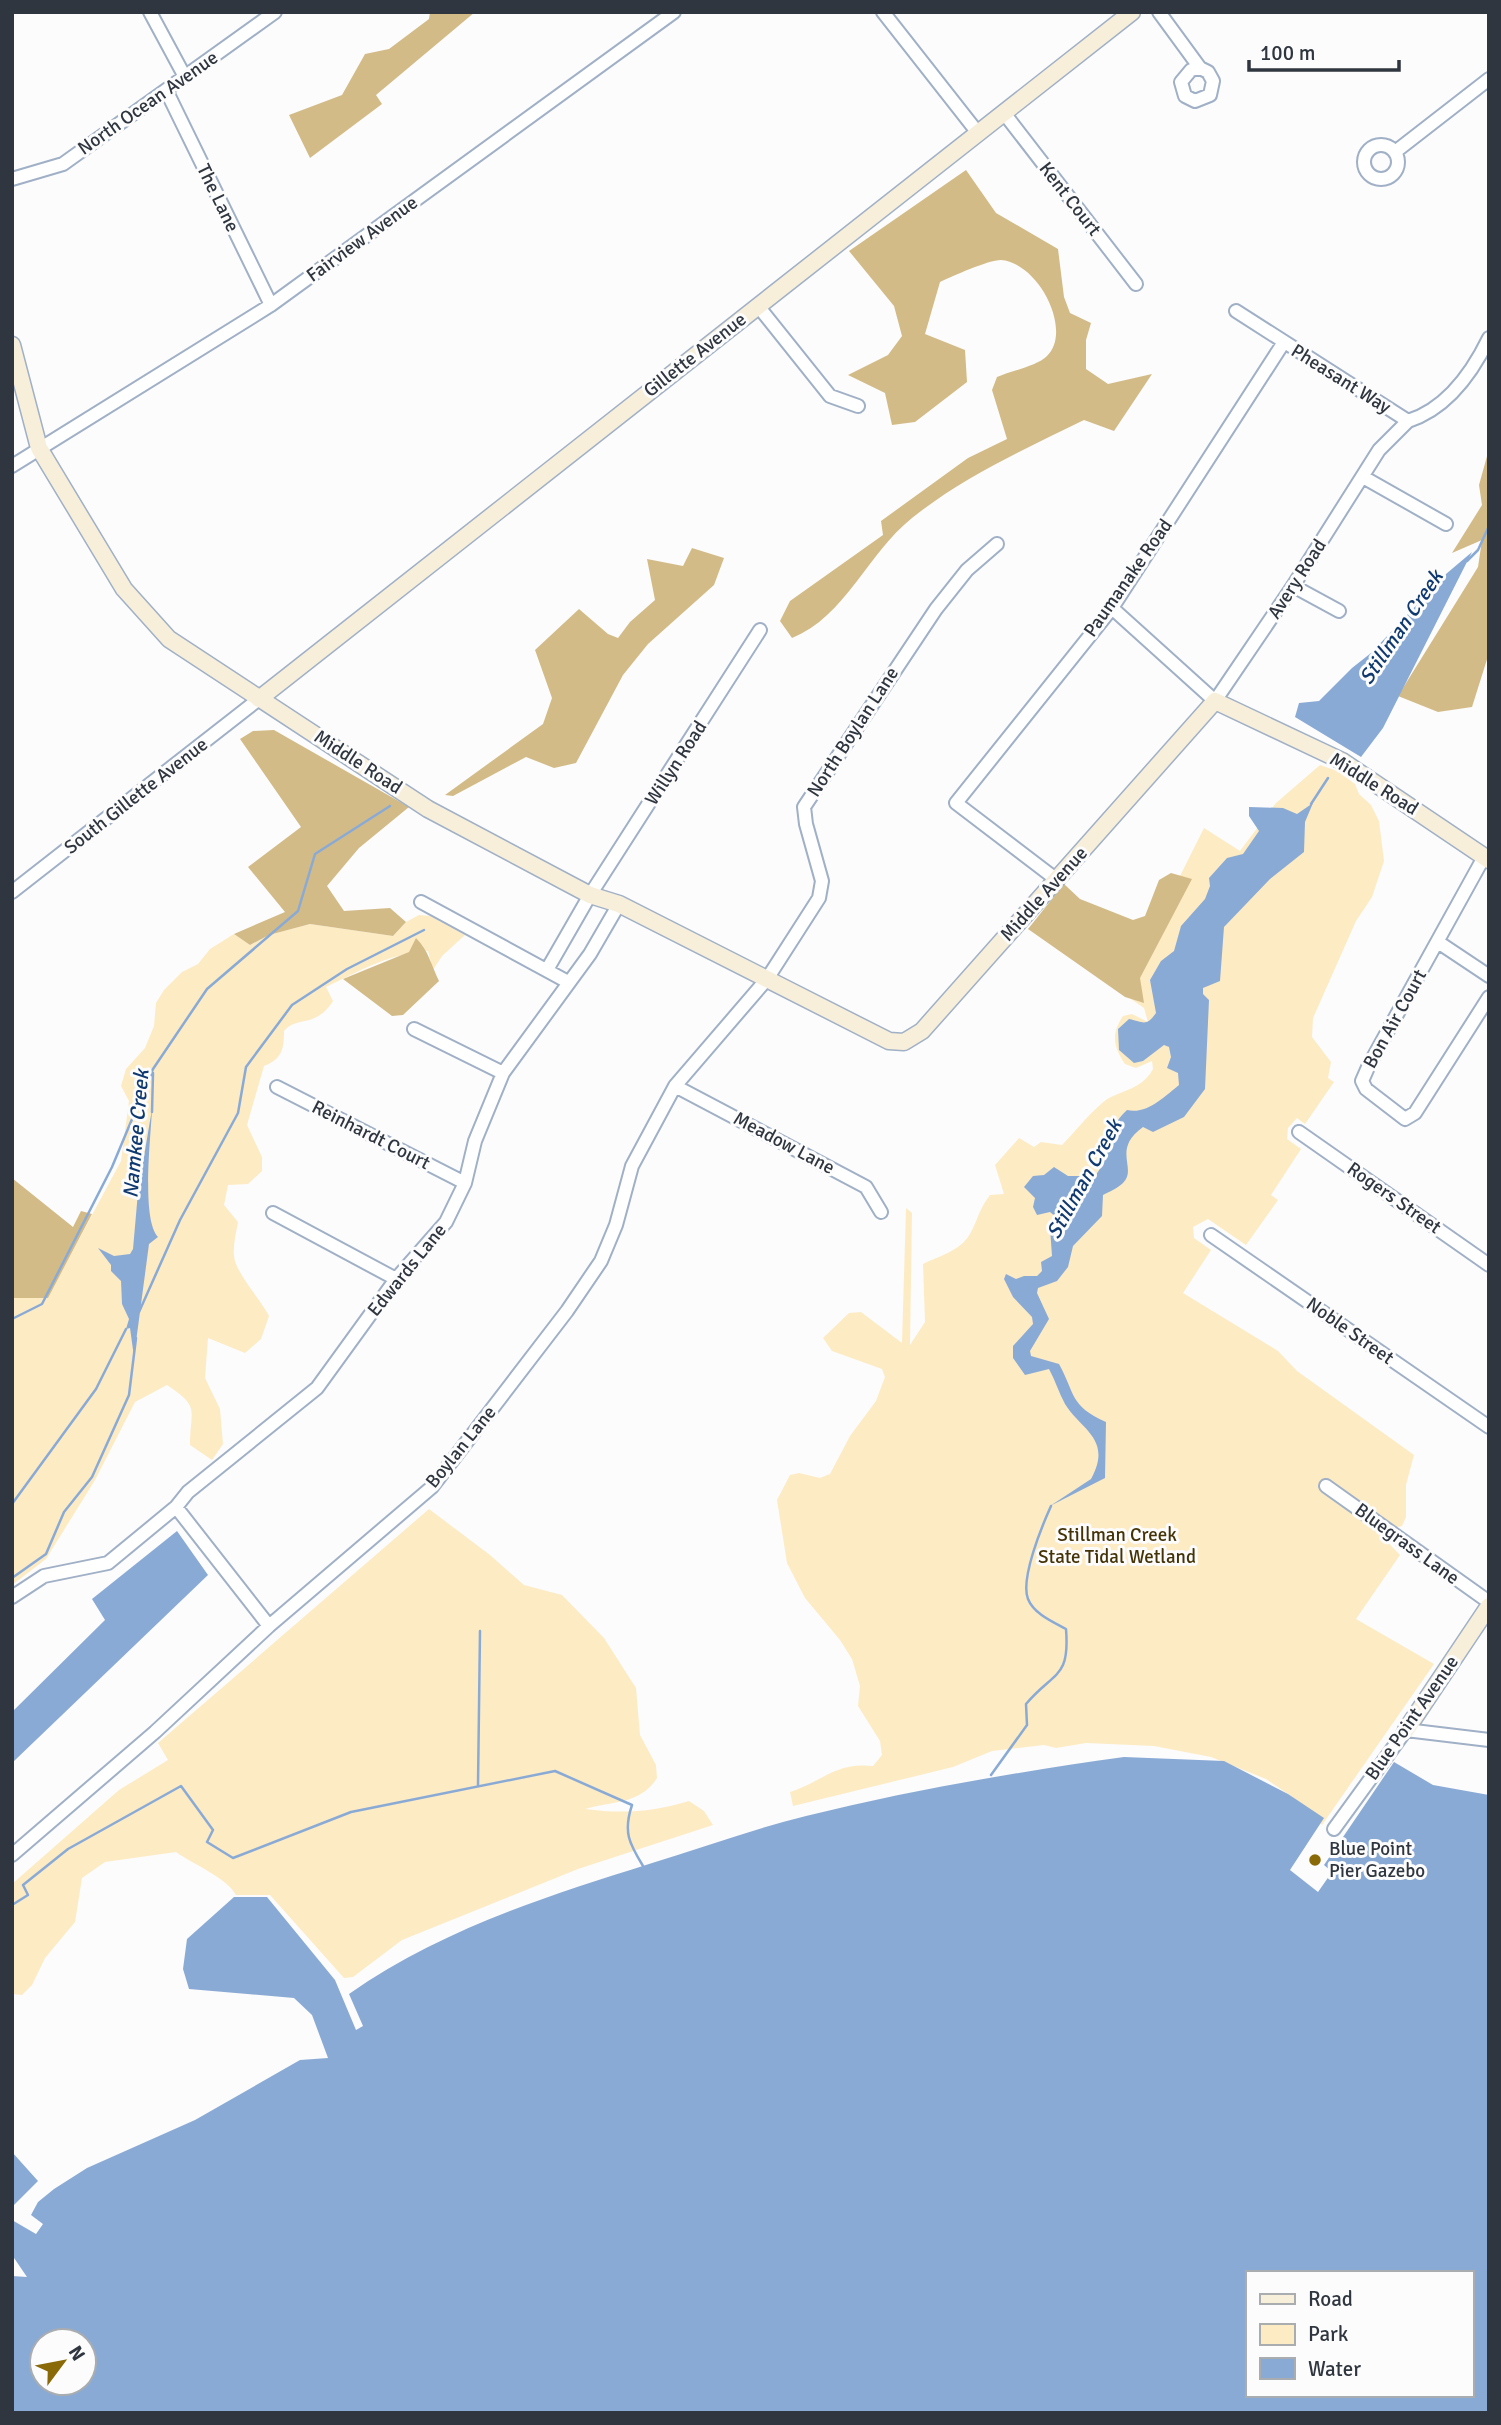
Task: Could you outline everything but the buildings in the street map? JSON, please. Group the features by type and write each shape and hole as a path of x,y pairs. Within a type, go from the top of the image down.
{"main road":[{"name":"Gillette Avenue","path":"259,699 1132,12"},
{"name":"Middle Road","path":"12,345 39,448 124,589 153,624 196,660 429,809 590,895 619,904 856,1026"},
{"name":"Middle Road","path":"1215,701 1342,761 1487,858"},
{"name":"Middle Avenue","path":"856,1026 896,1043 913,1038 1215,701"},
{"name":"Blue Point Avenue","path":"1406,1730 1489,1604"}],"street":[{"path":"150,12 185,77"},
{"name":"North Ocean Avenue","path":"12,179 63,164 275,12"},
{"name":"Fairview Avenue","path":"12,466 222,339 674,12"},
{"path":"883,12 978,133"},
{"path":"1159,12 1200,68"},
{"path":"1395,152 1489,79"},
{"name":"The Lane","path":"166,90 271,305"},
{"name":"Kent Court","path":"1004,113 1136,284"},
{"path":"758,306 830,396 858,405"},
{"name":"Pheasant Way","path":"1236,311 1408,421 1376,455"},
{"path":"1408,421 1423,416 1454,392 1489,338"},
{"name":"Paumanake Road","path":"1057,880 956,803 1112,608 1284,342"},
{"name":"Avery Road","path":"1215,701 1293,586 1376,455"},
{"path":"1363,477 1446,524"},
{"name":"North Boylan Lane","path":"767,979 819,898 822,881 804,807 936,610 967,570 996,544"},
{"path":"1293,586 1339,611"},
{"path":"1112,608 1215,701"},
{"name":"Willyn Road","path":"548,968 590,895 760,629"},
{"name":"South Gillette Avenue","path":"12,892 259,699"},
{"path":"1487,858 1438,942 1489,976"},
{"path":"421,902 548,968 568,982"},
{"name":"Edwards Lane","path":"12,1597 44,1576 108,1563 176,1507 188,1492 317,1388 396,1279 446,1223 465,1183 475,1141 503,1073 590,954 619,904"},
{"name":"Bon Air Court","path":"1438,942 1368,1065 1362,1081 1366,1089 1405,1119 1415,1113 1489,997"},
{"name":"Boylan Lane","path":"12,1855 155,1732 269,1626 432,1487 567,1311 601,1261 617,1225 632,1166 675,1086 767,979"},
{"path":"414,1029 503,1073"},
{"name":"Meadow Lane","path":"675,1086 866,1186 881,1212"},
{"name":"Reinhardt Court","path":"277,1087 465,1183"},
{"name":"Rogers Street","path":"1299,1132 1489,1265"},
{"path":"273,1213 396,1279"},
{"name":"Noble Street","path":"1211,1235 1489,1427"},
{"name":"Bluegrass Lane","path":"1326,1486 1489,1604"},
{"path":"176,1507 269,1626"},
{"path":"1406,1730 1489,1740"},
{"name":"Blue Point Avenue","path":"1334,1829 1406,1730"}],"green space":[{"name":"Stillman Creek State Tidal Wetland","path":"1320,765 1337,771 1355,784 1359,794 1371,805 1379,821 1384,861 1372,897 1356,921 1313,1018 1312,1037 1331,1062 1328,1078 1334,1082 1305,1124 1297,1118 1288,1128 1287,1139 1301,1149 1271,1195 1278,1200 1246,1245 1208,1219 1193,1227 1194,1238 1211,1250 1183,1293 1278,1351 1297,1371 1414,1455 1406,1485 1406,1517 1402,1526 1394,1528 1384,1521 1377,1531 1400,1555 1356,1619 1434,1664 1322,1825 1291,1796 1266,1779 1211,1757 1154,1746 1086,1743 1056,1748 1044,1745 992,1751 953,1767 793,1806 790,1792 839,1770 873,1766 882,1755 880,1741 858,1706 860,1686 852,1659 805,1598 787,1563 777,1500 790,1475 799,1473 820,1478 830,1474 850,1436 876,1401 885,1377 882,1369 832,1351 823,1338 849,1313 861,1312 902,1343 906,1208 912,1213 910,1345 925,1322 923,1264 961,1245 970,1234 990,1195 1004,1194 995,1165 1019,1138 1034,1147 1041,1142 1062,1145 1106,1100 1135,1087 1148,1077 1153,1069 1152,1061 1136,1068 1125,1064 1116,1046 1115,1034 1123,1016 1132,1014 1148,1022 1144,1008 1131,999 1153,930 1204,828 1240,851 1276,803"},
{"path":"419,915 430,916 465,935 442,956 433,970 428,951 414,952 376,964 326,987 333,1001 326,1010 313,1019 289,1026 284,1031 281,1053 264,1066 247,1125 262,1157 262,1171 248,1184 228,1185 224,1205 238,1222 235,1263 269,1316 261,1339 245,1353 208,1338 205,1378 220,1409 223,1444 212,1460 190,1445 192,1416 189,1404 167,1385 135,1402 95,1480 46,1559 12,1585 12,1279 29,1298 48,1297 121,1161 129,1101 121,1086 126,1069 145,1048 154,1026 156,1003 164,990 182,972 198,964 210,949 234,934 250,945 269,935 310,924 393,936 406,922"},
{"path":"429,1509 490,1555 524,1585 562,1595 604,1638 636,1688 640,1735 656,1765 657,1778 650,1787 634,1798 585,1809 637,1811 689,1801 704,1811 713,1825 578,1869 402,1940 353,1977 344,1978 270,1895 236,1895 217,1877 176,1852 105,1862 82,1878 75,1922 45,1958 32,1985 22,1995 12,1994 12,1884 119,1790 168,1760 158,1743"}],"shaded area":[{"path":"430,12 475,12 376,95 382,104 310,158 289,115 342,95 365,54 389,49 429,19"},
{"path":"966,170 996,213 1058,249 1064,297 1070,313 1091,323 1086,340 1086,369 1108,384 1152,374 1114,431 1084,420 995,464 932,503 896,532 827,615 792,638 780,621 790,601 883,535 881,521 968,458 1007,439 992,390 997,377 1043,360 1054,345 1054,315 1039,285 1015,264 1001,260 940,282 925,334 965,350 967,382 915,422 892,425 885,393 848,375 888,355 902,336 894,306 849,251"},
{"path":"1489,449 1489,653 1472,707 1438,712 1398,696 1478,567 1482,540 1452,553 1482,505 1479,485"},
{"path":"692,548 724,558 714,585 648,644 623,675 576,763 554,768 526,757 453,796 445,795 543,724 552,698 535,650 579,609 608,634 618,638 630,622 655,600 647,559 683,566"},
{"path":"274,730 409,807 359,848 327,886 344,911 390,908 406,922 393,936 310,924 269,935 250,945 234,934 285,912 248,867 301,827 240,739 253,731"},
{"path":"1171,873 1192,879 1140,978 1144,1003 1125,997 1028,929 1064,884 1080,899 1133,920 1145,916 1159,880"},
{"path":"416,938 427,953 439,981 403,1015 392,1016 343,979 409,952"},
{"path":"12,1178 73,1227 81,1211 92,1214 48,1298 12,1298"}],"water":[{"path":"1472,552 1383,728 1361,757 1295,717 1299,703 1319,701 1371,653 1446,574"},
{"path":"1313,803 1305,822 1304,852 1270,879 1224,927 1220,981 1203,988 1203,994 1209,1000 1205,1089 1184,1117 1153,1132 1143,1127 1134,1135 1128,1143 1127,1177 1121,1185 1103,1195 1102,1216 1073,1246 1068,1267 1057,1281 1038,1288 1037,1293 1049,1319 1030,1351 1031,1356 1059,1364 1079,1404 1106,1422 1105,1478 1050,1506 1091,1479 1098,1454 1092,1436 1065,1404 1049,1369 1025,1375 1013,1358 1013,1346 1033,1324 1032,1317 1013,1297 1004,1279 1006,1274 1016,1279 1037,1276 1042,1271 1041,1262 1052,1256 1050,1228 1056,1217 1050,1212 1037,1215 1033,1207 1035,1198 1024,1187 1033,1176 1044,1175 1054,1167 1068,1176 1095,1176 1105,1158 1111,1134 1119,1118 1127,1110 1149,1107 1179,1085 1178,1073 1167,1068 1171,1057 1169,1047 1164,1045 1143,1061 1134,1063 1119,1050 1118,1029 1129,1019 1147,1022 1156,1013 1150,980 1161,961 1174,951 1181,926 1205,899 1210,886 1209,878 1227,858 1243,854 1259,831 1249,816 1249,807 1283,808 1297,814"},
{"path":"152,1109 148,1196 153,1227 158,1237 149,1244 134,1357 130,1328 126,1329 129,1319 122,1304 121,1281 111,1271 111,1265 98,1248 114,1256 130,1254 133,1249 138,1192"},
{"path":"177,1531 208,1575 12,1763 12,1712 105,1620 92,1599"},
{"path":"1124,1757 1224,1761 1288,1794 1324,1818 1290,1870 1318,1892 1332,1872 1324,1865 1394,1762 1433,1785 1489,1795 1489,2413 12,2413 12,2276 27,2277 12,2255 12,2220 36,2234 43,2224 31,2215 38,2202 87,2168 195,2120 300,2060 328,2058 312,2015 294,1998 189,1989 183,1969 187,1939 234,1897 267,1897 335,1980 356,2030 363,2026 349,1994 420,1951 494,1917 610,1876 766,1827 925,1790"},
{"path":"12,2152 38,2181 12,2207"}],"waterway":[{"name":"Stillman Creek","path":"1467,561 1478,550 1489,526"},
{"name":"Stillman Creek","path":"1311,804 1328,778"},
{"name":"Namkee Creek","path":"12,1319 42,1304 112,1167 153,1069 207,989 298,911 315,854 390,806"},
{"name":"Namkee Creek","path":"139,1312 180,1220 238,1113 246,1067 292,1005 347,969 424,930"},
{"name":"Namkee Creek","path":"152,1112 153,1073"},
{"name":"Namkee Creek","path":"12,1504 96,1389 126,1329"},
{"name":"Namkee Creek","path":"12,1578 46,1554 64,1512 92,1477 129,1395 136,1338"},
{"name":"Stillman Creek","path":"991,1775 1027,1725 1026,1704 1058,1673 1065,1657 1066,1629 1035,1609 1026,1590 1029,1566 1051,1506"},
{"path":"478,1785 480,1631"},
{"path":"12,1905 28,1895 23,1885 68,1849 181,1786 213,1830 207,1842 233,1858 351,1812 555,1771 632,1805 628,1823 629,1837 643,1866"}],"place":[{"name":"Blue Point Pier Gazebo","path":"1315,1860"}]}
